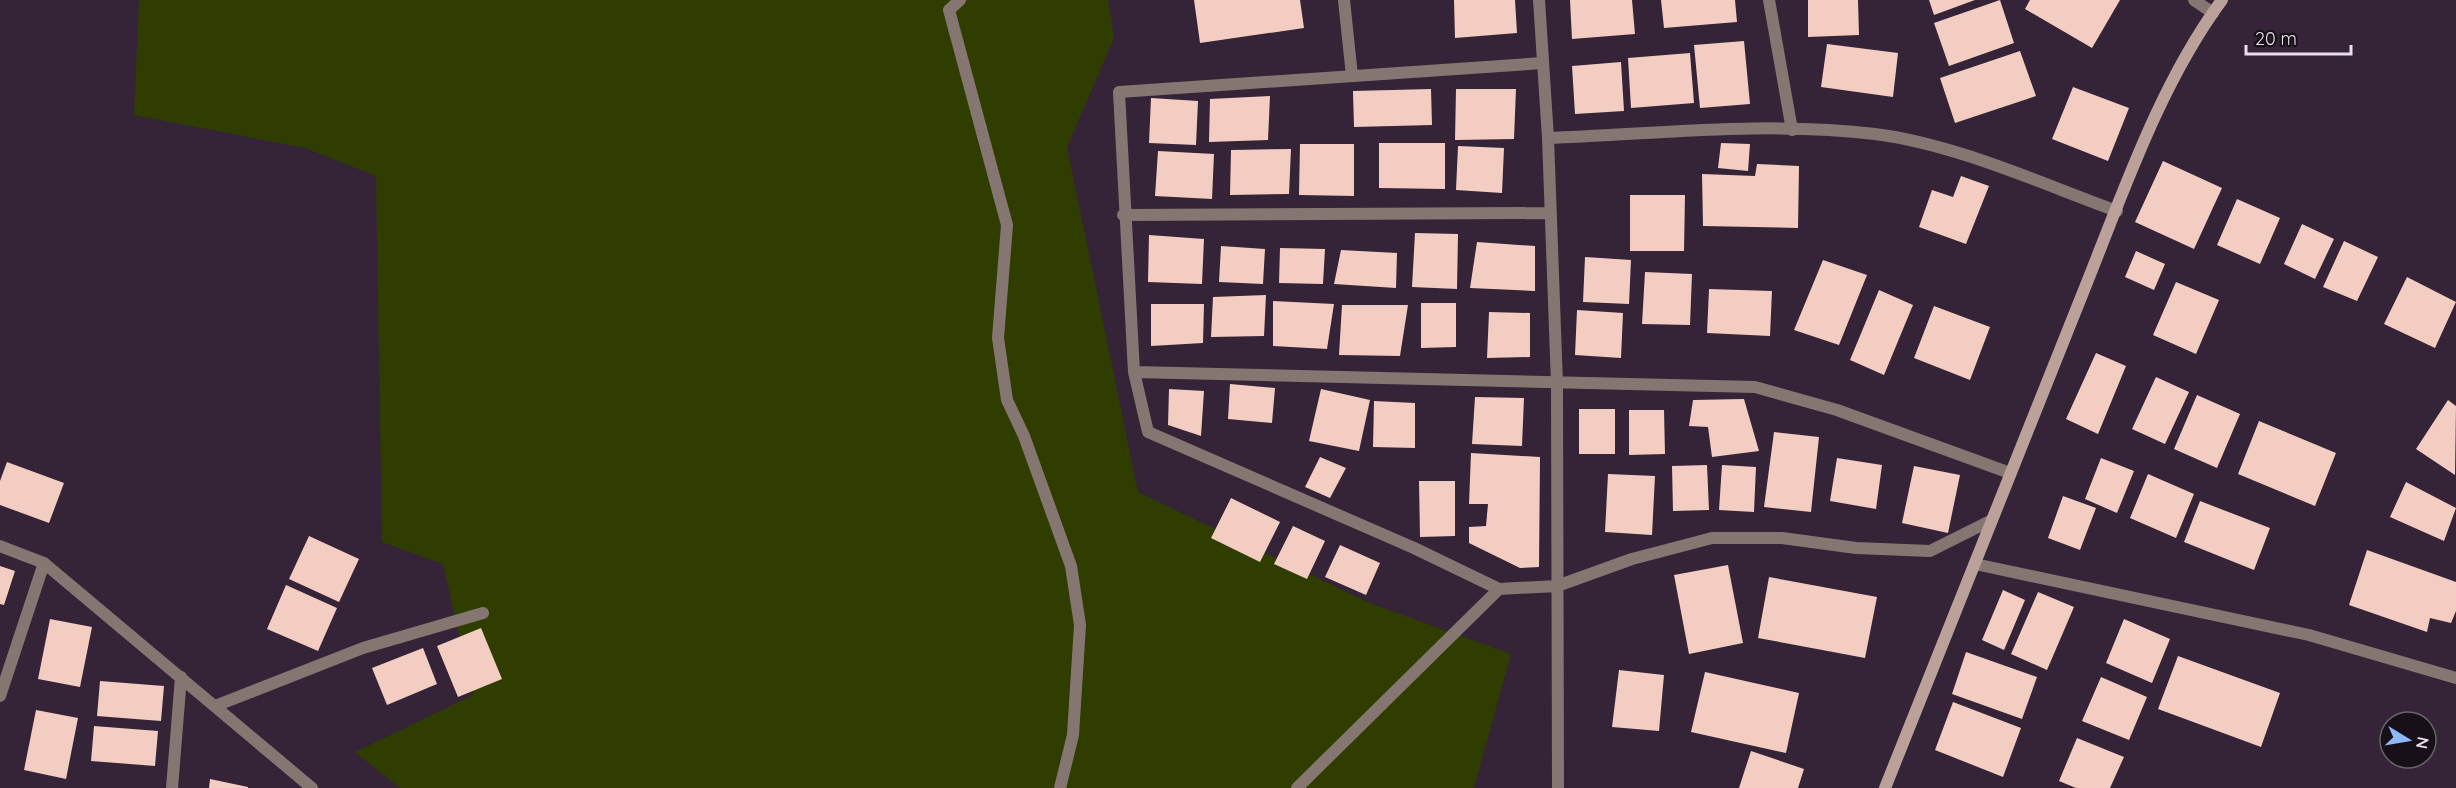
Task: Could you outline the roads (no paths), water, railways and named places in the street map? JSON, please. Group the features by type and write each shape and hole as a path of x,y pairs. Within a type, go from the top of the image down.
{"street":[{"path":"960,0 949,10 1007,225 998,338 1007,400 1024,436 1071,566 1080,625 1073,735 1060,788"},
{"path":"1344,0 1352,76"},
{"path":"1539,0 1548,138 1557,384 1558,788"},
{"path":"1769,0 1792,130"},
{"path":"2194,0 2213,13"},
{"path":"1885,788 2010,472 2166,94 2199,31 2222,0"},
{"path":"1543,63 1119,92 1123,216 1134,372 1148,432 1414,548 1499,589 1557,586 1632,559 1712,538 1782,538 1856,548 1930,551 1992,520"},
{"path":"1548,138 1792,130 1876,134 1926,145 2117,211"},
{"path":"1123,216 1551,213"},
{"path":"1134,372 1755,387 1837,410 2010,472"},
{"path":"0,546 44,563 312,788"},
{"path":"0,696 44,563"},
{"path":"1975,564 2309,635 2456,678"},
{"path":"1297,788 1499,589"},
{"path":"215,706 363,648 483,613"},
{"path":"172,788 181,677"}]}
